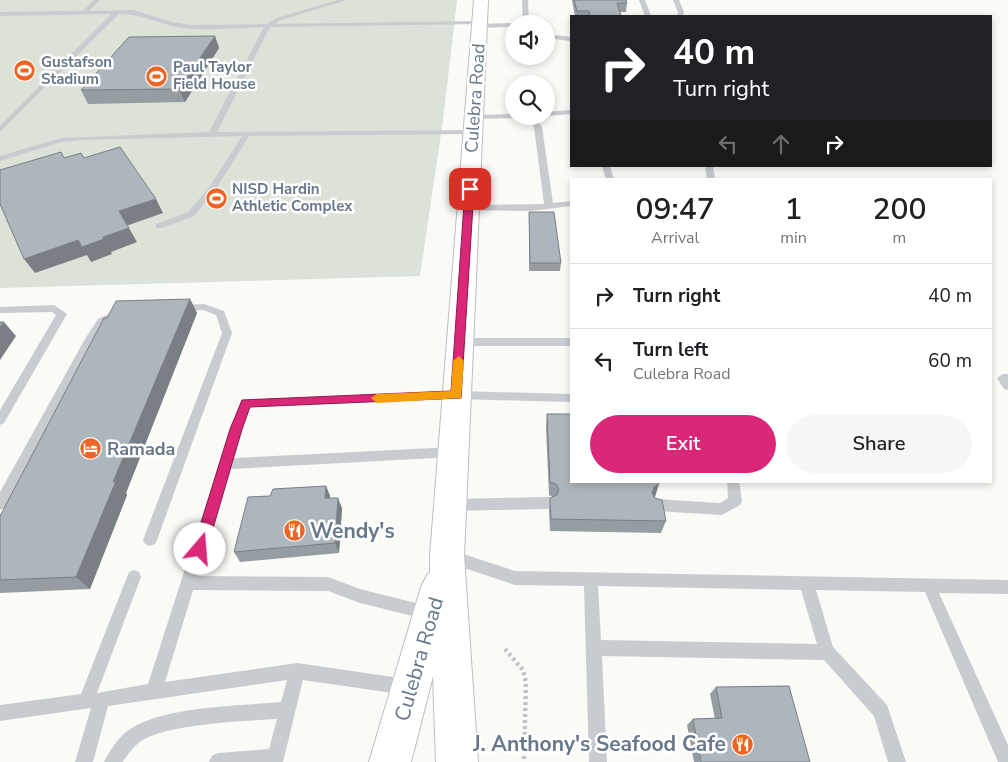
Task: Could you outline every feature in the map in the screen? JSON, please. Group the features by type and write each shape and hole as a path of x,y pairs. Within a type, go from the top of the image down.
{"main road":[{"name":"Culebra Road","path":"457,762 447,556 480,16"},
{"name":"Culebra Road","path":"390,762 433,614 447,556"}],"lane":[{"path":"85,12 97,0"},
{"path":"212,134 268,26 279,19 344,0"},
{"path":"526,0 526,15"},
{"path":"642,0 648,15"},
{"path":"676,0 681,12 680,15"},
{"path":"0,130 119,11"},
{"path":"0,14 119,11 144,14 178,26 268,26 480,16 505,23"},
{"path":"555,37 570,39"},
{"path":"555,113 570,112"},
{"path":"0,159 61,140 81,138 247,134 473,125 505,118"},
{"path":"537,125 549,206"},
{"path":"159,226 191,214 210,190 247,134"},
{"path":"468,208 531,208 570,204"},
{"path":"150,540 227,333 220,313 204,307 168,309"},
{"path":"0,310 54,308 62,314 0,420"},
{"path":"0,504 90,339 102,322 122,312"},
{"path":"460,342 570,342"},
{"path":"1008,378 1002,378 1008,386"},
{"path":"154,692 236,429 246,403 456,395 570,398"},
{"path":"226,464 453,452"},
{"path":"656,505 722,508 735,501 733,483"},
{"path":"450,505 549,502"},
{"path":"447,556 515,578 1008,587"},
{"path":"86,701 134,577"},
{"path":"591,580 598,762"},
{"path":"189,583 328,584 360,596 433,614"},
{"path":"806,583 827,652 880,711 897,762"},
{"path":"929,586 1007,762"},
{"path":"594,648 827,652"},
{"path":"0,713 297,672 412,688"},
{"path":"218,762 275,760 297,672"},
{"path":"84,762 102,699"},
{"path":"114,762 116,755 136,734 165,722 287,710"}],"path":[{"path":"505,649 523,670 526,683 524,762"}],"shaded area":[{"name":"NISD Hardin Athletic Complex","path":"0,0 457,0 443,120 420,276 0,288"}],"building":[{"path":"574,0 626,0 627,3 617,3 621,15 590,15 589,11 577,11"},
{"name":"Paul Taylor Field House","path":"215,36 179,89 81,90 129,37"},
{"path":"120,147 156,199 119,211 129,228 82,247 78,240 24,259 0,204 0,170 61,152 64,158 81,153 84,158"},
{"path":"529,212 554,212 561,263 530,263"},
{"name":"Ramada","path":"190,299 113,482 116,481 76,577 0,580 0,516 104,318 107,318 116,301"},
{"path":"547,414 570,414 570,483 659,483 654,487 652,493 655,498 662,500 666,521 551,519 550,498 557,495 559,489 556,484 550,482"},
{"name":"Wendy's","path":"326,486 325,498 338,498 335,543 234,552 248,497 270,496 273,489"},
{"name":"J. Anthony's Seafood Cafe","path":"789,686 810,762 701,762 693,719 722,718 716,687"}],"slow traffic":[{"path":"377,398 456,395 459,361"}],"place":[{"name":"Gustafson Stadium","path":"25,71"},
{"name":"Paul Taylor Field House","path":"157,76"},
{"name":"NISD Hardin Athletic Complex","path":"216,198"},
{"name":"Ramada","path":"91,449"},
{"name":"Wendy's","path":"294,531"},
{"name":"J. Anthony's Seafood Cafe","path":"742,744"}],"route":[{"path":"200,549 236,429 246,403 456,395 470,189"}]}
